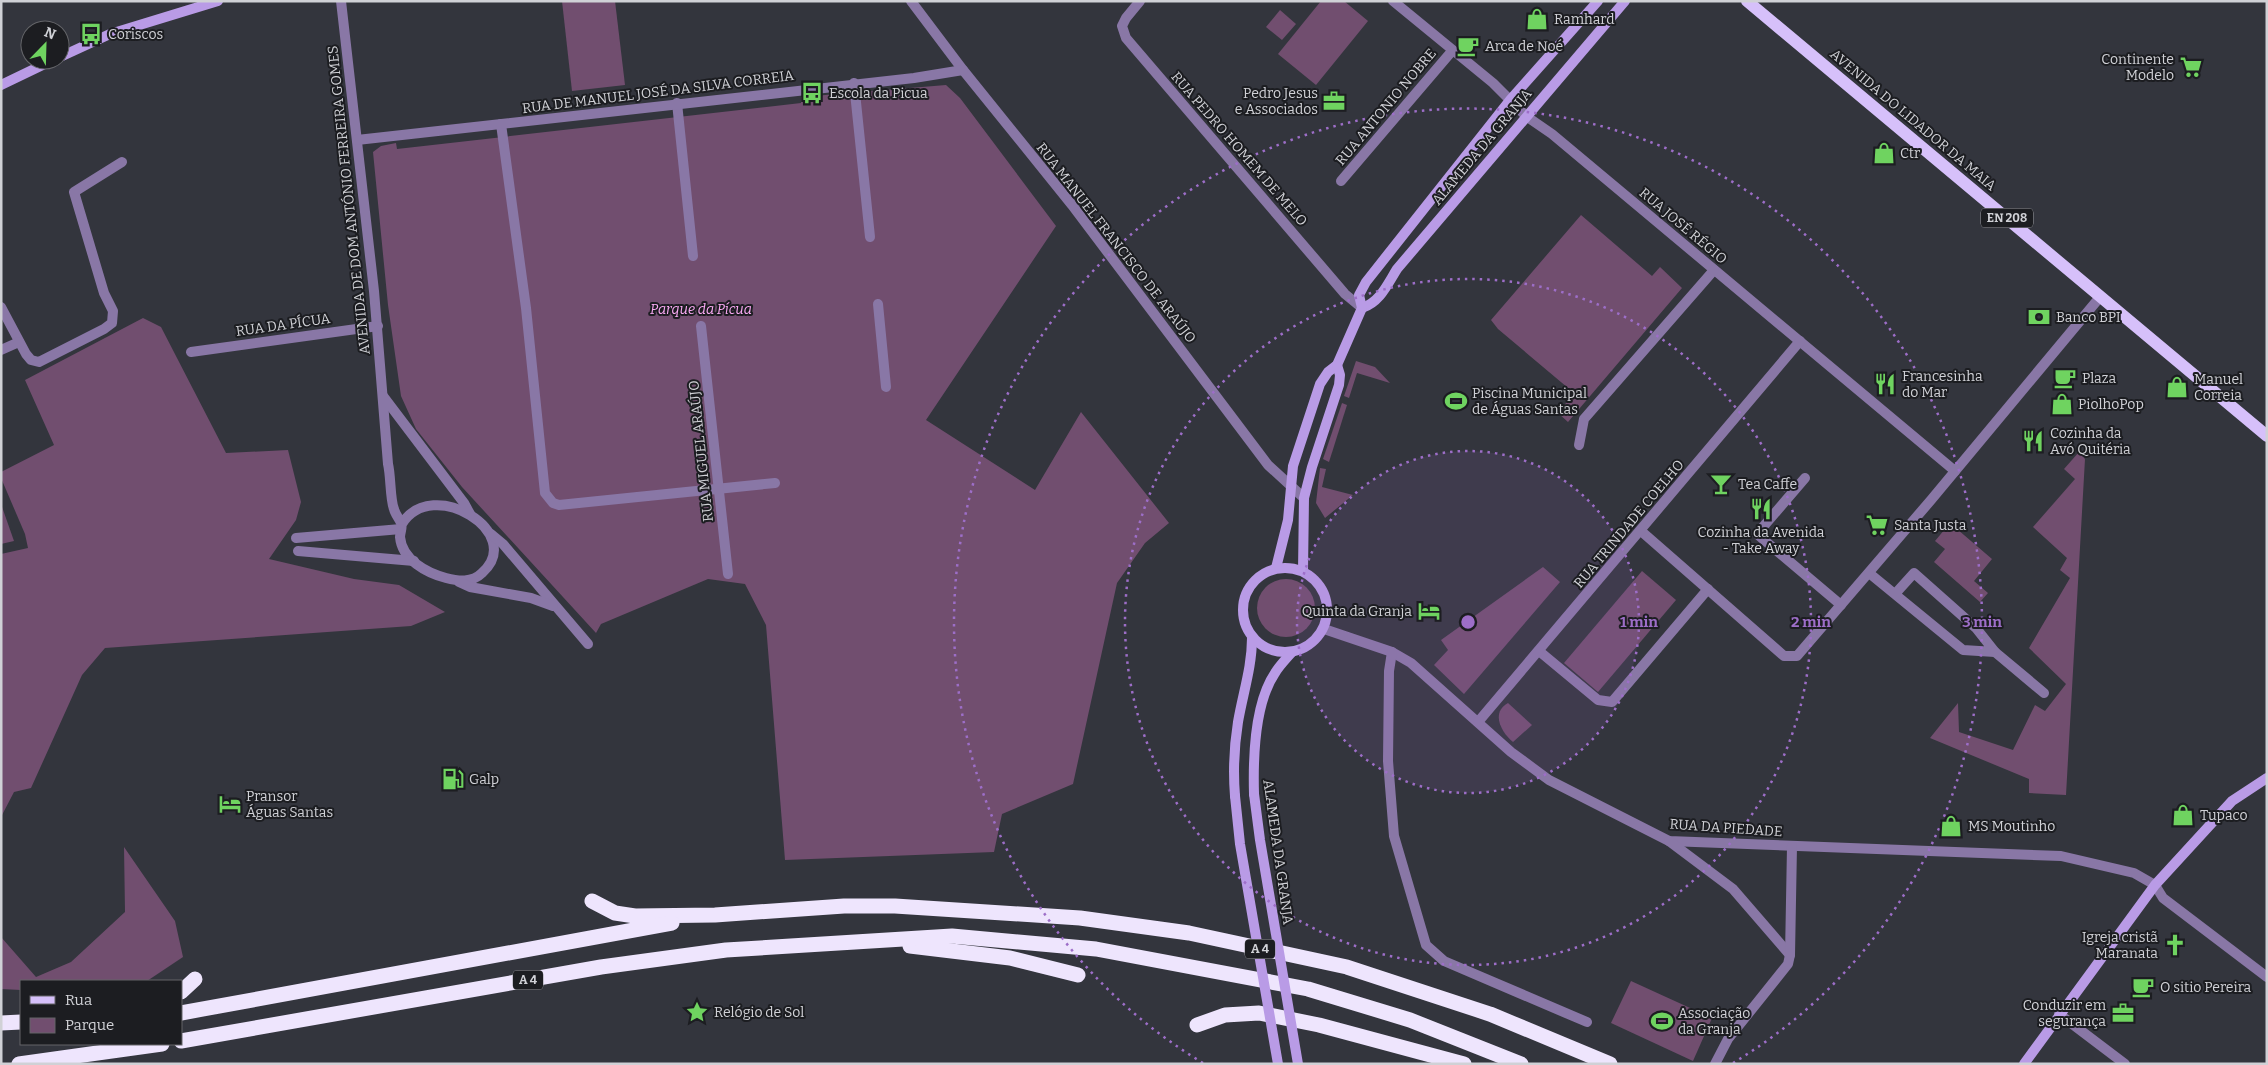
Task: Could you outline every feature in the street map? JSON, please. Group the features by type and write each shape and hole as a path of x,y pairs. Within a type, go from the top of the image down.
{"highway":[{"path":"592,901 615,913 635,916 715,915"},
{"name":"A 4","path":"182,1013 715,915 836,906 894,906 1080,918 1189,933 1347,968 1490,1014 1610,1064"},
{"name":"A 4","path":"182,1041 601,967 726,950 952,936 1096,949 1308,989 1375,1009 1521,1064"},
{"path":"866,941 1010,958 1078,975"},
{"path":"182,991 195,979"},
{"path":"1197,1025 1225,1015 1258,1014 1319,1025 1464,1064"},
{"path":"1,1023 20,1022"},
{"path":"19,1064 155,1045"}],"main road":[{"name":"AVENIDA DO LIDADOR DA MAIA","path":"1747,1 2267,436"}],"street":[{"path":"70,52 110,34 218,1"},
{"name":"AVENIDA DE DOM ANTÓNIO FERREIRA GOMES","path":"341,1 378,326 393,508 402,527 400,538 403,546 414,561 436,575 456,580 470,587 531,598 555,606"},
{"name":"RUA MANUEL FRANCISCO DE ARAÚJO","path":"911,1 963,70 1072,205 1268,465 1304,498"},
{"name":"RUA PEDRO HOMEM DE MELO","path":"1140,1 1122,26 1126,38 1345,294 1362,308"},
{"name":"RUA JOSÉ RÉGIO","path":"1394,1 1510,100 1526,116 1552,134 1955,471"},
{"name":"ALAMEDA DA GRANJA","path":"1276,568 1288,520 1293,466 1320,384 1328,372 1337,365 1362,308 1359,295 1366,282 1510,100 1598,1"},
{"name":"ALAMEDA DA GRANJA","path":"1362,308 1373,305 1397,269 1625,1"},
{"name":"RUA ANTONIO NOBRE","path":"1341,181 1452,51"},
{"path":"1,85 32,70"},
{"name":"RUA DE MANUEL JOSÉ DA SILVA CORREIA","path":"357,140 963,70"},
{"path":"854,83 870,237"},
{"path":"678,103 694,256"},
{"path":"501,124 526,308 545,493 552,503 559,505 775,483"},
{"path":"1,307 26,354 35,362 58,353 112,323 113,311 104,293 74,192 122,162"},
{"path":"1579,445 1584,419 1714,270"},
{"path":"1641,531 1784,656 1797,656 2100,297"},
{"path":"878,304 886,387"},
{"name":"RUA DA PÍCUA","path":"191,352 378,326"},
{"name":"RUA MIGUEL ARAÚJO","path":"701,326 728,574"},
{"name":"RUA TRINDADE COELHO","path":"1478,722 1800,341"},
{"path":"1,350 19,342"},
{"name":"ALAMEDA DA GRANJA","path":"1303,571 1304,498 1339,384 1340,375 1337,365"},
{"path":"383,395 464,503 470,514 503,544 588,644"},
{"path":"1805,478 1757,534 1841,605"},
{"path":"296,538 402,527 413,511 426,506 453,508 470,514"},
{"name":"AVENIDA DE DOM ANTÓNIO FERREIRA GOMES","path":"456,580 470,580 481,575 488,568 494,553 491,534"},
{"path":"298,551 414,561"},
{"path":"1292,652 1277,652 1264,647 1252,638 1245,625 1242,611 1244,596 1262,574 1276,568 1290,568 1303,571 1314,579 1323,590 1327,609 1324,629"},
{"path":"1869,573 1963,650 1995,652"},
{"path":"1895,594 1914,573 1976,628 1995,652 2044,693"},
{"path":"1539,651 1598,700 1612,702 1708,589"},
{"name":"ALAMEDA DA GRANJA","path":"1298,1064 1260,840 1254,794 1254,754 1264,698 1274,674 1292,652 1310,644 1324,629"},
{"name":"RUA DA PIEDADE","path":"1324,629 1392,652 1411,663 1511,752 1549,780 1625,820 1669,840 2061,856 2134,873 2155,885"},
{"path":"1252,638 1252,659 1234,751 1235,796 1240,844 1278,1064"},
{"path":"1392,652 1389,671 1388,761 1394,836 1426,945 1444,961 1587,1022"},
{"path":"2024,1064 2155,885 2232,800 2267,778"},
{"path":"1669,840 1733,889 1790,955"},
{"path":"1715,1064 1728,1039 1788,964 1790,955 1792,846"},
{"path":"2155,885 2163,898 2267,977"},
{"path":"2059,1014 2126,1064"}],"green space":[{"path":"562,1 615,1 625,85 572,91"},
{"path":"1321,1 1344,1 1368,21 1316,85 1278,54"},
{"path":"1280,10 1296,24 1282,40 1266,27"},
{"name":"Parque da Pícua","path":"946,85 960,98 1056,226 926,420 1035,490 1081,412 1169,523 1145,543 1117,583 1073,784 1002,814 994,852 785,860 766,625 745,584 708,579 601,624 596,633 462,487 416,429 401,396 388,305 373,152 381,146 396,143 397,149 801,103 801,97"},
{"path":"1581,215 1652,276 1660,267 1682,288 1568,422 1558,413 1574,393 1498,329 1491,320"},
{"path":"143,318 161,327 226,453 288,450 301,502 296,520 269,559 354,579 399,585 445,612 411,626 105,648 82,675 31,788 14,792 1,817 1,554 28,548 25,534 1,478 1,472 54,445 25,380"},
{"path":"1356,361 1375,367 1390,383 1357,373 1349,398 1344,396"},
{"path":"1342,403 1347,405 1329,462 1323,459"},
{"path":"2079,452 2085,459 2066,795 2029,793 2029,779 1930,738 1958,703 1959,732 2013,750 2035,705 2045,711 2066,684 2029,648 2070,578 2060,570 2067,558 2033,527 2075,479 2064,469"},
{"path":"1320,468 1326,469 1322,487 1353,495 1325,518 1316,503"},
{"path":"1,504 14,541 1,544"},
{"path":"1950,523 1992,559 1974,581 1988,593 1980,602 1934,562 1945,549 1935,541"},
{"path":"1543,567 1560,582 1464,694 1434,665 1448,650 1441,640"},
{"path":"1642,571 1676,600 1598,692 1564,663"},
{"path":"1286,579 1297,581 1310,592 1315,608 1313,619 1302,632 1286,637 1275,635 1262,624 1257,608 1259,597 1270,584"},
{"path":"1508,703 1532,725 1513,742 1505,734 1499,717 1503,707"},
{"path":"124,847 175,921 183,957 148,980 20,980 20,990 1,989 1,937 36,977 71,962 125,912"},
{"name":"Associação da Granja","path":"1631,981 1712,1018 1693,1061 1611,1023"}],"place":[{"name":"Ramhard","path":"1537,19"},
{"name":"Coriscos","path":"91,34"},
{"name":"Arca de Noé","path":"1468,46"},
{"name":"Continente Modelo","path":"2191,67"},
{"name":"Escola da Picua","path":"812,93"},
{"name":"Pedro Jesus e Associados","path":"1334,101"},
{"name":"Ctr","path":"1884,153"},
{"name":"Banco BPI","path":"2039,317"},
{"name":"Plaza","path":"2065,378"},
{"name":"Francesinha do Mar","path":"1885,384"},
{"name":"Manuel Correia","path":"2177,387"},
{"name":"Piscina Municipal de Águas Santas","path":"1456,401"},
{"name":"PiolhoPop","path":"2062,404"},
{"name":"Cozinha da Avó Quitéria","path":"2033,441"},
{"name":"Tea Caffe","path":"1721,484"},
{"name":"Cozinha da Avenida - Take Away","path":"1761,509"},
{"name":"Santa Justa","path":"1877,525"},
{"name":"Quinta da Granja","path":"1429,611"},
{"name":"Galp","path":"453,779"},
{"name":"Pransor Águas Santas","path":"230,804"},
{"name":"Tupaco","path":"2183,815"},
{"name":"MS Moutinho","path":"1951,826"},
{"name":"Igreja cristã Maranata","path":"2175,945"},
{"name":"O sitio Pereira","path":"2143,987"},
{"name":"Relógio de Sol","path":"697,1012"},
{"name":"Conduzir em segurança","path":"2123,1013"},
{"name":"Associação da Granja","path":"1662,1021"}]}
